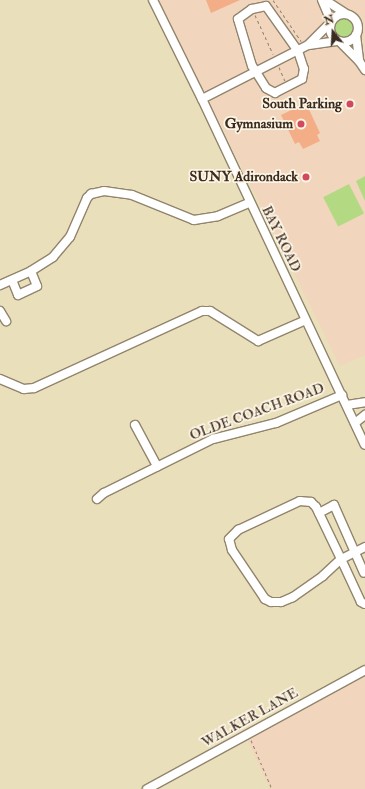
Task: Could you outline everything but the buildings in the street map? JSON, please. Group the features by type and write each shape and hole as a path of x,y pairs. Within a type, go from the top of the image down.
{"street":[{"name":"BAY ROAD","path":"153,0 202,99 249,204 365,445"},
{"path":"324,0 357,21 356,35 359,61"},
{"path":"324,0 331,22 330,32 359,61 364,70"},
{"path":"266,6 298,51 304,69 302,79 275,93 266,88 255,72 238,19 252,9 266,6"},
{"path":"202,99 298,51 336,16 345,13"},
{"path":"305,44 338,41 349,42 356,35"},
{"path":"0,286 31,271 53,257 63,246 76,225 87,198 97,192 132,195 194,220 218,216 249,204"},
{"path":"12,280 18,295 37,286 31,271"},
{"path":"0,310 6,321"},
{"path":"0,379 24,389 34,388 202,311 210,311 258,341 306,320"},
{"name":"OLDE COACH ROAD","path":"97,499 157,466 213,439 276,423 342,395"},
{"path":"347,405 365,402"},
{"path":"355,423 365,415"},
{"path":"135,424 157,466"},
{"path":"365,548 341,559 309,587 282,602 271,602 265,599 232,550 230,539 238,530 300,501 311,502 319,513 341,559 362,602 365,604"},
{"path":"319,513 334,505 364,573"},
{"name":"WALKER LANE","path":"147,789 365,670"}],"path":[{"path":"273,0 305,44"},
{"path":"253,12 275,58"},
{"path":"278,64 288,87"},
{"path":"249,733 272,789"}],"shaded area":[{"name":"SUNY Adirondack","path":"159,0 365,0 365,355 340,366"},
{"path":"365,672 365,789 270,789 245,735"}],"green space":[{"path":"343,18 350,21 353,28 350,35 343,38 336,35 333,28 336,21"},
{"path":"365,176 365,201 356,181"},
{"path":"349,184 364,213 338,227 323,197"}],"place":[{"name":"South Parking","path":"350,104"},
{"name":"Gymnasium","path":"301,124"},
{"name":"SUNY Adirondack","path":"306,177"}]}
